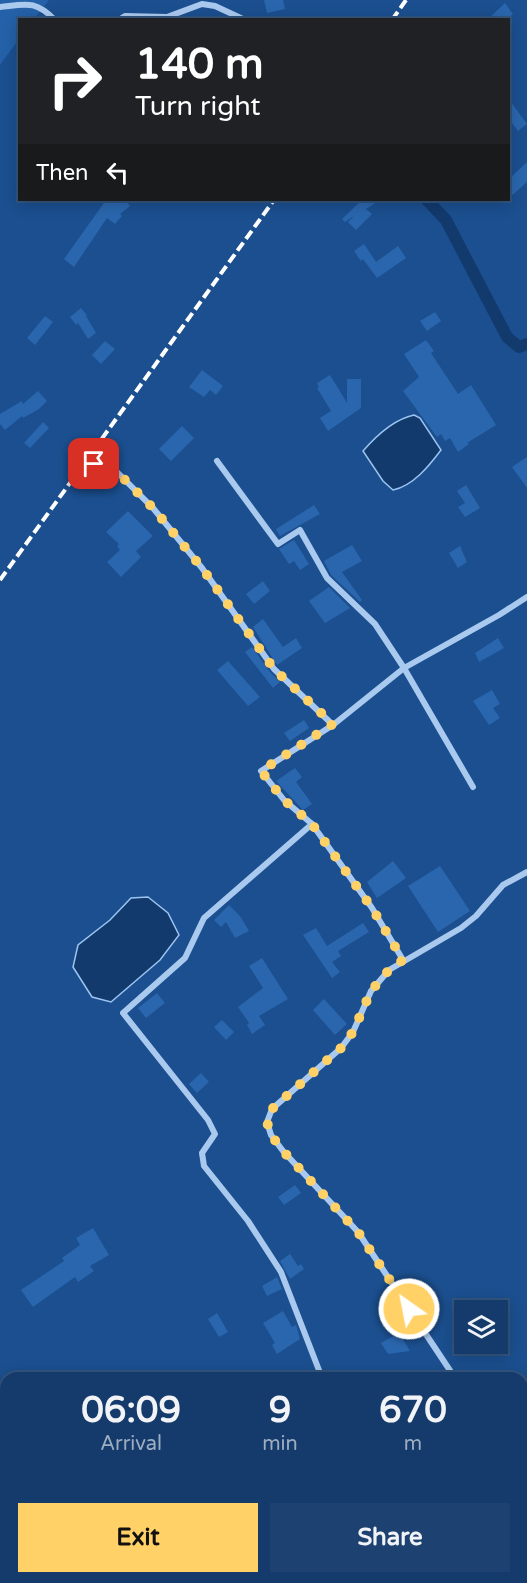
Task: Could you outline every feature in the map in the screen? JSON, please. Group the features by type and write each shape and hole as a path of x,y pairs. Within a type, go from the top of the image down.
{"street":[{"path":"0,7 26,4 42,6 54,18"},
{"path":"122,18 126,16 167,16 202,4 215,6 241,18"},
{"path":"217,461 278,544 300,530 327,578 375,624 405,668 473,788"},
{"path":"94,464 113,468 153,508 202,568 274,669 333,724"},
{"path":"403,960 372,908 312,824 284,800 261,771 333,724 405,668 527,597"},
{"path":"312,824 204,918 184,958 123,1013 208,1120 215,1134 202,1153 204,1166 248,1221 281,1272 320,1372"},
{"path":"451,1372 358,1232 283,1151 271,1135 267,1122 272,1109 341,1048 353,1032 371,991 389,970 461,928 476,916 503,885 527,872"}],"shaded area":[{"path":"0,0 49,0 35,18 18,18 18,40 0,65"},
{"path":"414,415 420,418 441,450 414,480 393,490 383,481 363,451 386,429"},
{"path":"148,897 168,913 179,935 160,960 111,1002 92,997 73,967 78,945 110,920 131,898"}],"building":[{"path":"264,0 283,0 285,9 267,13"},
{"path":"505,3 513,14 508,18 489,18"},
{"path":"510,101 527,124 518,131 510,121"},
{"path":"527,162 527,182 510,197 510,178"},
{"path":"105,201 126,201 130,206 120,214 122,216 115,224 107,218 74,267 64,259"},
{"path":"361,201 378,201 366,209 372,214 356,230 348,222 354,216 345,222 342,219"},
{"path":"364,244 376,262 398,246 406,258 377,278 354,251"},
{"path":"81,308 96,333 88,339 78,323 76,325 70,317"},
{"path":"435,312 441,321 427,331 420,321"},
{"path":"45,316 53,322 35,345 27,338"},
{"path":"426,340 434,351 431,353 458,394 471,385 496,425 467,443 469,444 458,452 450,438 445,441 441,434 437,437 403,391 419,377 404,354"},
{"path":"105,341 115,349 101,364 92,355"},
{"path":"202,370 223,386 216,395 210,390 204,397 189,387"},
{"path":"330,375 347,403 347,379 361,379 361,408 328,431 320,418 331,411 317,388 319,387 317,383"},
{"path":"38,391 47,401 39,409 23,418 22,416 5,430 0,424 0,414 22,401 23,404"},
{"path":"43,422 49,428 30,448 24,443"},
{"path":"182,426 194,438 171,461 159,449"},
{"path":"527,457 527,488 512,467"},
{"path":"466,485 480,508 465,517 458,507 465,503 457,491"},
{"path":"314,505 320,514 280,536 276,529"},
{"path":"128,511 153,536 136,551 141,557 121,577 107,562 120,550 117,546 119,544 106,532"},
{"path":"294,540 309,564 300,570 294,561 289,564 279,549"},
{"path":"352,545 362,561 342,572 362,600 360,602 331,575 324,561"},
{"path":"460,546 467,562 458,568 449,553"},
{"path":"263,581 270,591 254,604 246,594"},
{"path":"329,587 350,608 325,623 309,601"},
{"path":"263,619 283,647 296,638 302,648 277,665 253,627"},
{"path":"498,638 504,648 479,662 475,653"},
{"path":"252,647 280,682 273,688 245,652"},
{"path":"228,661 260,697 248,706 217,670"},
{"path":"492,690 500,704 493,708 500,718 489,725 473,701"},
{"path":"304,720 309,728 290,741 284,733"},
{"path":"295,768 302,777 296,782 312,804 303,810 276,781"},
{"path":"393,861 406,878 377,898 367,882"},
{"path":"440,866 470,911 438,932 408,886"},
{"path":"229,905 240,916 249,931 235,938 226,922 221,927 214,920"},
{"path":"363,923 369,932 338,951 341,956 332,962 340,972 332,978 303,935 316,928 327,946"},
{"path":"262,958 288,999 259,1016 265,1025 252,1034 247,1025 249,1023 238,1007 263,988 249,966"},
{"path":"157,993 165,1003 146,1018 138,1008"},
{"path":"324,999 347,1024 335,1035 313,1010"},
{"path":"222,1020 234,1032 226,1040 214,1027"},
{"path":"201,1073 209,1082 197,1093 189,1084"},
{"path":"295,1185 301,1193 284,1205 278,1197"},
{"path":"93,1228 109,1255 90,1266 94,1271 78,1282 75,1277 33,1307 21,1290 64,1261 62,1258 80,1245 76,1238"},
{"path":"290,1254 298,1266 301,1264 304,1269 290,1279 280,1261"},
{"path":"277,1277 282,1289 267,1296 262,1286"},
{"path":"283,1311 292,1327 296,1325 300,1339 277,1354 272,1345 275,1343 263,1323"},
{"path":"217,1313 228,1332 219,1337 208,1319"},
{"path":"399,1333 410,1351 388,1354 381,1343"}],"waterway":[{"path":"428,201 446,220 507,337 519,347 527,344"}],"railway":[{"path":"393,18 406,0"},
{"path":"0,580 273,201"}],"route":[{"path":"94,464 113,468 153,508 202,568 274,669 333,724 261,771 284,800 312,824 372,908 403,960 389,970 371,991 353,1032 341,1048 272,1109 267,1122 271,1135 283,1151 358,1232 409,1309"}]}
